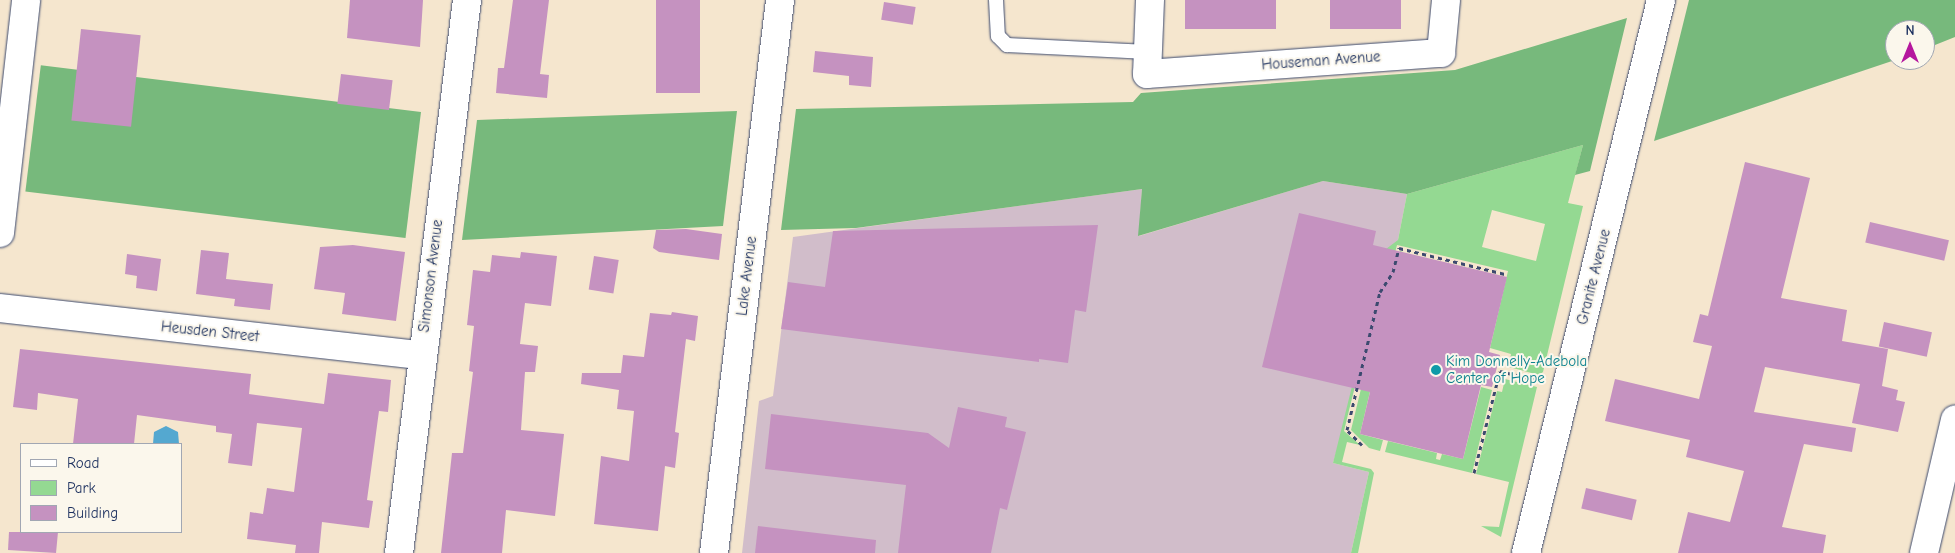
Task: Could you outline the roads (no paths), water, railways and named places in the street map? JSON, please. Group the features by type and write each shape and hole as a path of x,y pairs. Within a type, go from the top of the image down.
{"street":[{"path":"0,233 8,112 26,0"},
{"name":"Simonson Avenue","path":"398,553 421,355 467,0"},
{"name":"Lake Avenue","path":"714,553 780,0"},
{"path":"1148,63 1150,0"},
{"name":"Houseman Avenue","path":"1148,63 1441,53 1446,0"},
{"name":"Granite Avenue","path":"1526,553 1660,5"},
{"name":"Heusden Street","path":"0,308 421,355"},
{"path":"1924,553 1955,420"}],"lane":[{"path":"996,0 998,36 1007,45 1148,63"}],"water":[{"path":"166,426 178,432 179,443 153,443 154,432"}],"place":[{"name":"Kim Donnelly-Adebola Center of Hope","path":"1436,370"}]}
